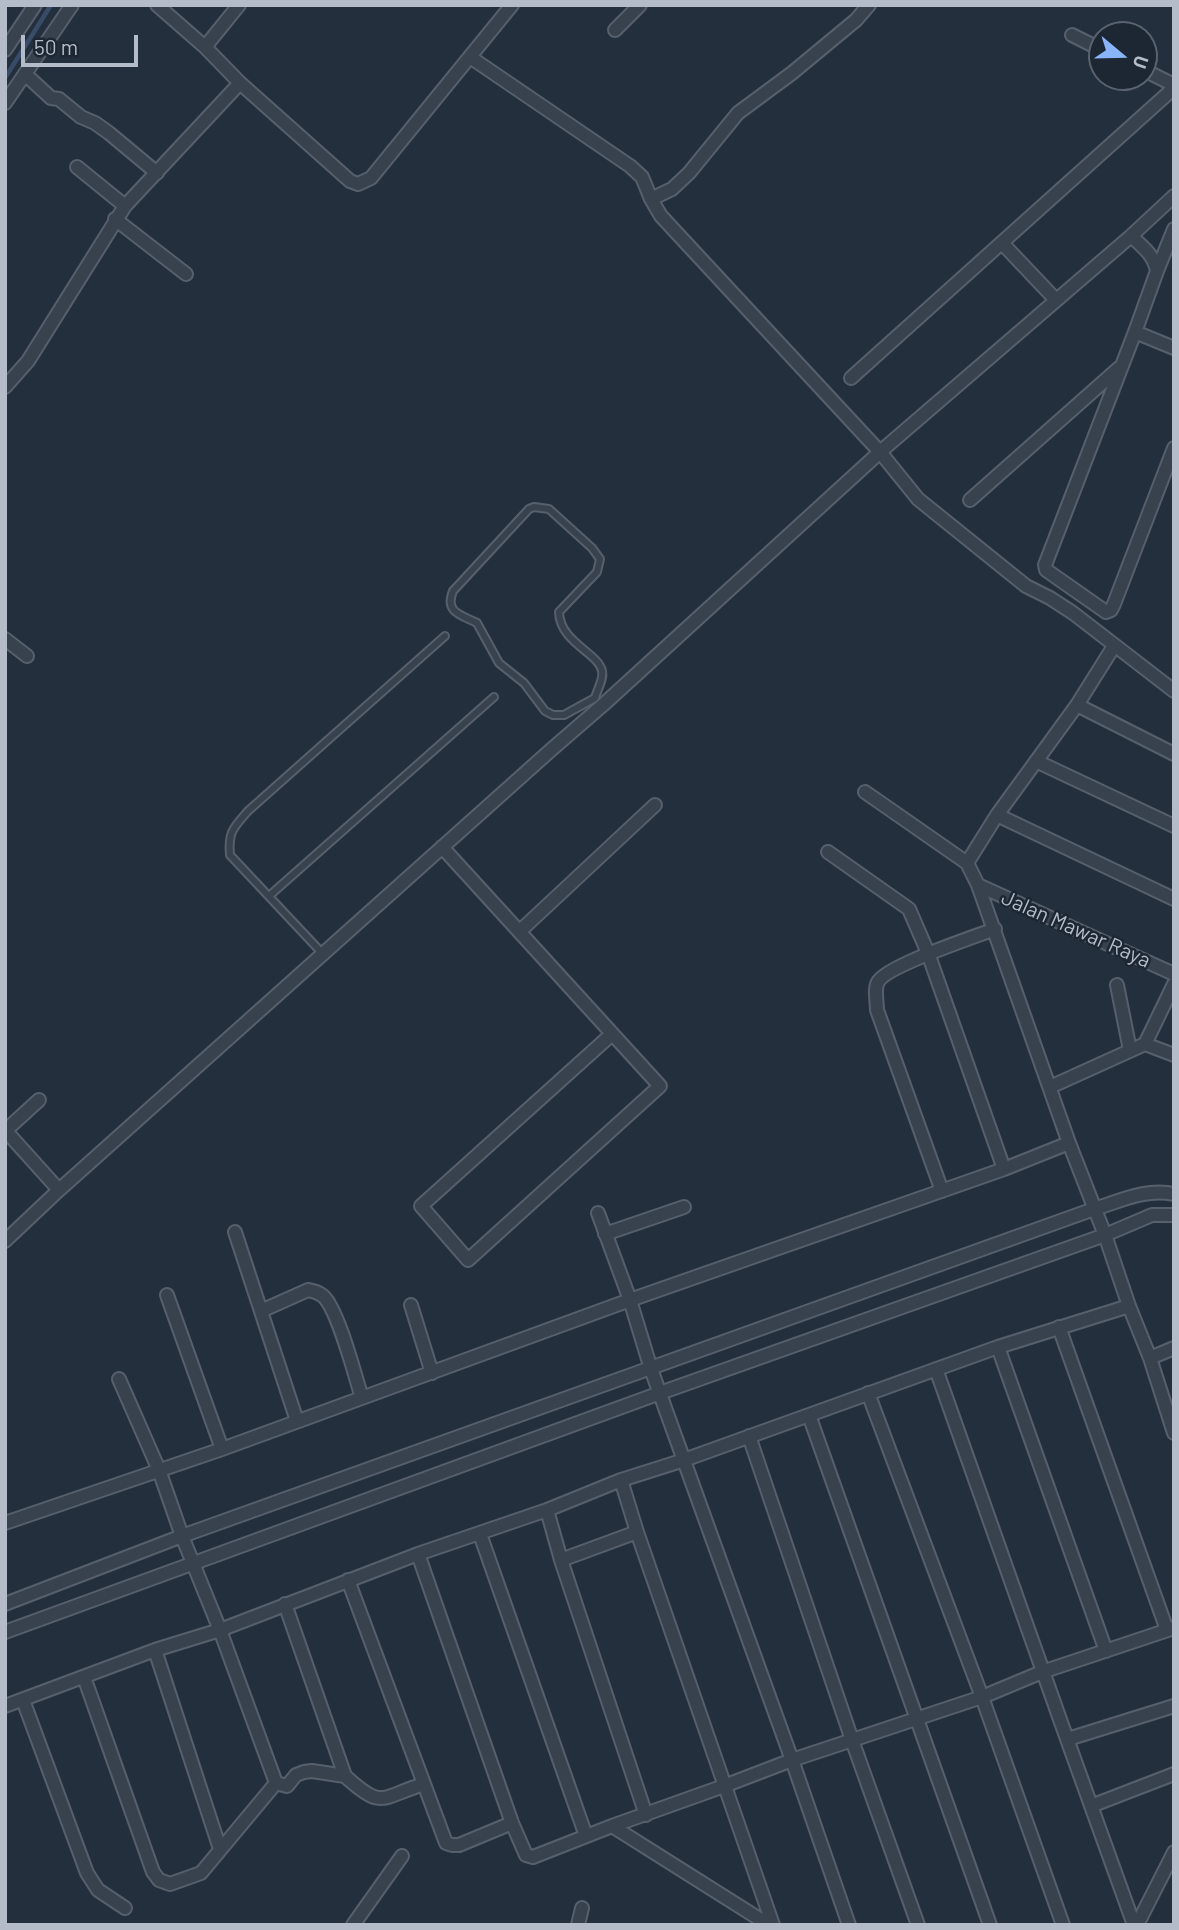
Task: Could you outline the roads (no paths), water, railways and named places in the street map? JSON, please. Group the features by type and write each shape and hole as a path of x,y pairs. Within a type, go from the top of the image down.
{"street":[{"path":"5,50 35,5"},
{"path":"5,103 72,5"},
{"path":"157,5 350,181 361,184 371,178 512,5"},
{"path":"205,47 239,5"},
{"path":"615,30 640,5"},
{"path":"651,199 672,189 689,173 738,113 792,73 856,20 869,5"},
{"path":"1072,35 1088,43"},
{"path":"470,57 630,166 642,177 661,216 880,452 918,499 1026,586 1066,608 1174,691"},
{"path":"26,75 50,97 58,99 81,117 109,133 156,173"},
{"path":"851,378 1174,87 1158,78"},
{"path":"5,387 28,360 125,206 240,83"},
{"path":"77,167 125,206"},
{"path":"5,1241 442,847 599,701 1174,196"},
{"path":"115,219 186,274"},
{"path":"1174,229 1045,565 1046,570 1106,612 1111,610 1114,604 1174,448"},
{"path":"1131,236 1149,252 1157,271"},
{"path":"1002,243 1056,300"},
{"path":"1135,332 1174,348"},
{"path":"970,500 1122,365"},
{"path":"5,639 27,656"},
{"path":"967,863 1077,705 1114,646"},
{"path":"1077,705 1174,754"},
{"path":"1036,761 1174,826"},
{"path":"865,792 967,863 978,885 1172,1425"},
{"path":"520,931 655,805"},
{"path":"998,815 1174,899"},
{"path":"442,847 660,1086 468,1260 421,1206 612,1034"},
{"path":"828,852 909,909 928,953 1004,1169"},
{"name":"Jalan Mawar Raya","path":"978,885 1174,974"},
{"path":"942,1191 877,1010 876,987 881,978 928,953 995,929"},
{"path":"1050,1087 1145,1044 1174,984"},
{"path":"1116,985 1130,1050"},
{"path":"1145,1044 1174,1055"},
{"path":"39,1100 5,1131 59,1190"},
{"path":"5,1523 222,1449 630,1300 1004,1169 1069,1143"},
{"path":"5,1604 181,1536 1094,1209 1141,1194 1174,1194"},
{"path":"606,1234 684,1207"},
{"path":"598,1213 849,1925"},
{"path":"5,1632 660,1393 1105,1235 1152,1215 1174,1215"},
{"path":"235,1232 297,1421"},
{"path":"261,1311 308,1290 321,1294 335,1317 362,1398"},
{"path":"167,1295 222,1449"},
{"path":"411,1306 432,1373"},
{"path":"5,1706 155,1650 219,1630 418,1554 547,1510 621,1480 998,1347 1129,1306"},
{"path":"418,1554 512,1823 523,1851 533,1857 792,1759 982,1697 1042,1672 1171,1629 1059,1327"},
{"path":"998,1347 1106,1651"},
{"path":"1150,1358 1174,1348"},
{"path":"936,1369 1042,1672 1135,1925"},
{"path":"119,1379 159,1470 181,1536 276,1783"},
{"path":"868,1393 982,1697 1063,1925"},
{"path":"809,1415 990,1925"},
{"path":"749,1436 918,1925"},
{"path":"621,1480 771,1925"},
{"path":"547,1510 561,1560 646,1815"},
{"path":"561,1560 637,1532"},
{"path":"480,1534 586,1836"},
{"path":"348,1580 446,1843 458,1845 512,1823"},
{"path":"285,1604 345,1776 363,1793 377,1798 386,1798 424,1784"},
{"path":"155,1650 220,1849"},
{"path":"84,1677 156,1877 164,1883 170,1884 201,1873 276,1783"},
{"path":"23,1700 87,1873 98,1890 125,1908"},
{"path":"1068,1739 1174,1706"},
{"path":"276,1783 286,1786 296,1775 312,1771 345,1776"},
{"path":"1091,1806 1174,1774"},
{"path":"612,1826 771,1925"},
{"path":"1135,1925 1174,1852"},
{"path":"353,1925 402,1856"},
{"path":"578,1925 582,1908"}],"lane":[{"path":"534,507 549,509 592,548 600,559 597,572 559,612 562,627 569,637 600,665 603,674 599,701 564,715 552,715 545,711 524,683 499,663 477,623 461,617 450,606 453,591 529,509 534,507"},
{"path":"323,954 230,855 231,831 248,811 445,636"},
{"path":"269,896 494,697"}],"waterway":[{"path":"5,78 51,5"}]}
